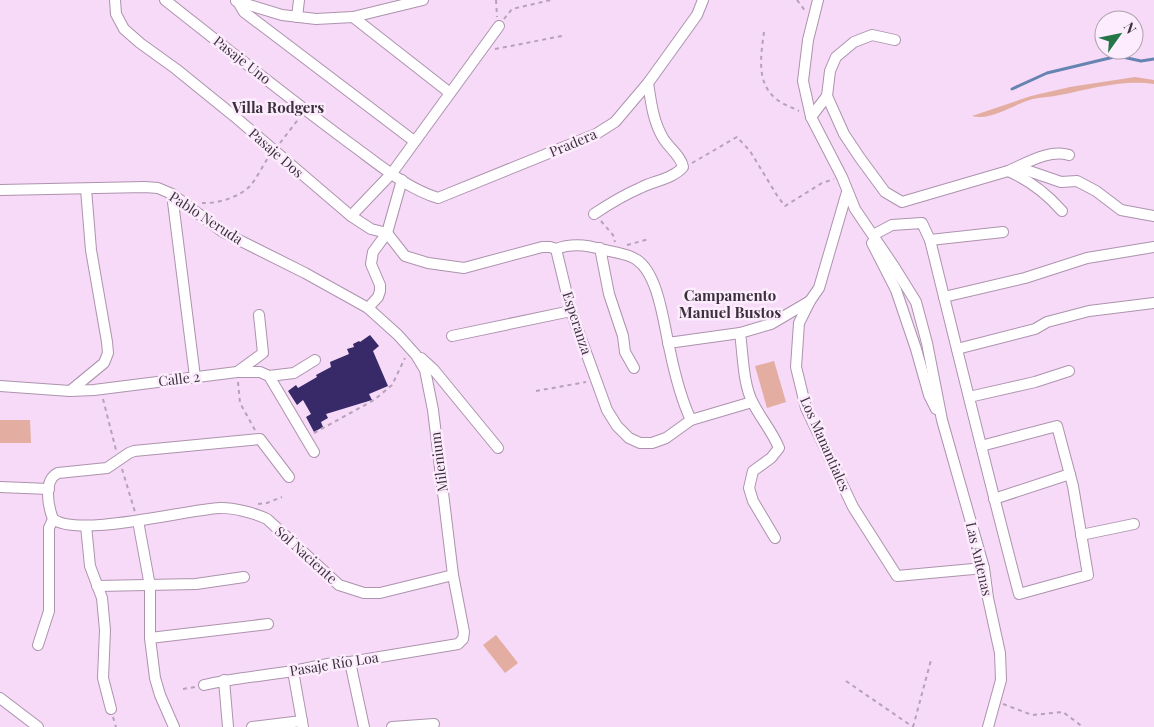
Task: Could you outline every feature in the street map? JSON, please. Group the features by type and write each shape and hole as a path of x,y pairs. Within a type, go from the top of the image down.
{"street":[{"name":"Pasaje Dos","path":"116,0 116,14 124,29 140,43 227,110 350,216 371,229 387,233"},
{"name":"Pasaje Uno","path":"165,0 305,111 392,173"},
{"path":"297,17 299,0"},
{"path":"235,1 266,5 282,15 316,19 353,17 423,0"},
{"name":"Pradera","path":"392,173 438,198 596,134 615,122 648,84 698,15 703,0"},
{"name":"Las Antenas","path":"818,0 808,40 803,81 811,117 896,290 929,395 942,420"},
{"path":"235,1 244,12 414,141"},
{"path":"353,17 450,94"},
{"path":"350,216 392,173 499,26"},
{"path":"811,117 827,96 830,71 836,57 854,42 872,35 894,40"},
{"path":"594,214 642,187 679,172 683,167 681,161 663,138 656,121 648,84"},
{"path":"827,96 844,134 860,158 885,192 902,202 1008,171 1036,159 1060,152 1069,155"},
{"path":"1008,171 1026,170 1061,182 1077,181 1096,191 1121,210 1154,216"},
{"path":"1008,171 1024,177 1052,200 1062,211"},
{"path":"368,308 380,292 380,285 371,264 374,252 387,233 402,180"},
{"name":"Pablo Neruda","path":"0,190 145,186 158,188 172,194 223,232 305,273 368,308"},
{"path":"70,390 104,364 108,354 91,250 86,189"},
{"name":"Los Manantiales","path":"847,192 820,288 810,301 799,323 796,367 806,408 853,508 896,576 984,568"},
{"path":"172,194 195,377"},
{"name":"Las Antenas","path":"855,209 916,302 927,343 942,420 984,568 988,598 1000,653 1000,680 988,727"},
{"path":"873,235 892,225 922,223 930,240 994,499 1018,594 1088,575 1070,474 1057,426 981,446"},
{"path":"930,240 1003,232"},
{"path":"387,233 405,256 428,263 464,268 550,246 556,250 562,247 584,245 636,259 650,272 684,405 692,420"},
{"path":"944,296 1024,278 1087,258 1154,247"},
{"path":"600,248 609,294 623,336 625,352 634,368"},
{"name":"Esperanza","path":"556,250 571,311 607,410 617,426 629,438 640,443 652,443 666,438 692,420 752,402"},
{"path":"668,343 740,333 771,324 810,301"},
{"path":"957,348 1035,330 1047,322 1089,311 1154,304"},
{"name":"Milenium","path":"368,308 398,334 413,351 425,370 433,410 453,576 464,632 463,639"},
{"path":"452,336 571,311"},
{"path":"237,372 263,354 259,315"},
{"path":"740,333 746,379 752,402 767,424 779,448 771,458 753,472 749,488 752,501 775,538"},
{"path":"413,351 434,370 498,448"},
{"name":"Calle 2","path":"0,386 94,390 237,372 260,372 270,376 294,373 315,360"},
{"path":"969,397 1035,382 1069,371"},
{"path":"270,376 314,452"},
{"path":"38,645 49,611 49,528 53,519 50,512 49,480 53,476 58,473 107,468 134,451 260,439 289,477"},
{"path":"994,499 1070,474"},
{"path":"0,487 49,488"},
{"name":"Sol Naciente","path":"53,519 62,524 86,526 138,521 220,508 258,515 267,519 339,585 364,593 380,593 453,576"},
{"path":"138,521 150,586 150,638 155,678 174,727"},
{"path":"1081,535 1134,524"},
{"path":"86,526 90,566 102,598 105,630 104,678 111,709"},
{"path":"98,586 196,584 244,577"},
{"path":"150,638 268,624"},
{"name":"Pasaje Río Loa","path":"204,685 224,680 293,671 335,662 350,662 458,644 463,639"},
{"path":"350,662 364,727"},
{"path":"252,727 303,724 293,671"},
{"path":"224,680 228,727"},
{"path":"0,698 38,727"},
{"path":"392,727 434,724"}],"path":[{"path":"496,0 499,26"},
{"path":"499,26 512,9 551,0"},
{"path":"764,32 760,62 766,89 776,99 811,117"},
{"path":"480,52 562,36"},
{"path":"197,203 210,204 221,201 236,196 250,187 273,151 305,111"},
{"path":"683,167 737,137 750,151 785,206 822,183 842,177"},
{"path":"594,214 613,235 616,247"},
{"path":"305,438 374,400 392,386 413,351"},
{"path":"237,372 240,403 260,439"},
{"path":"536,391 596,380"},
{"path":"846,681 913,727 931,660"},
{"path":"183,690 204,685"},
{"path":"996,701 1032,715 1063,712 1083,727"}],"shaded area":[{"path":"1135,77 1154,80 1154,84 1130,83 1107,85 1025,101 987,116 972,116 1031,96 1070,87"},
{"path":"774,361 786,402 767,408 755,366"},
{"path":"0,420 30,420 31,443 0,443"},
{"path":"496,635 518,663 505,673 483,645"}],"building":[{"path":"370,335 379,346 373,351 388,386 369,394 372,400 326,414 328,418 321,422 323,427 314,432 306,417 311,414 303,400 297,405 288,391 296,385 298,388 317,377 316,375 331,367 330,362 349,354 347,349 354,347 353,344 360,342"}],"waterway":[{"path":"1012,89 1047,73 1118,56 1141,61 1154,59"}],"district":[{"name":"Villa Rodgers","path":"278,108"},
{"name":"Campamento Manuel Bustos","path":"730,304"}]}
